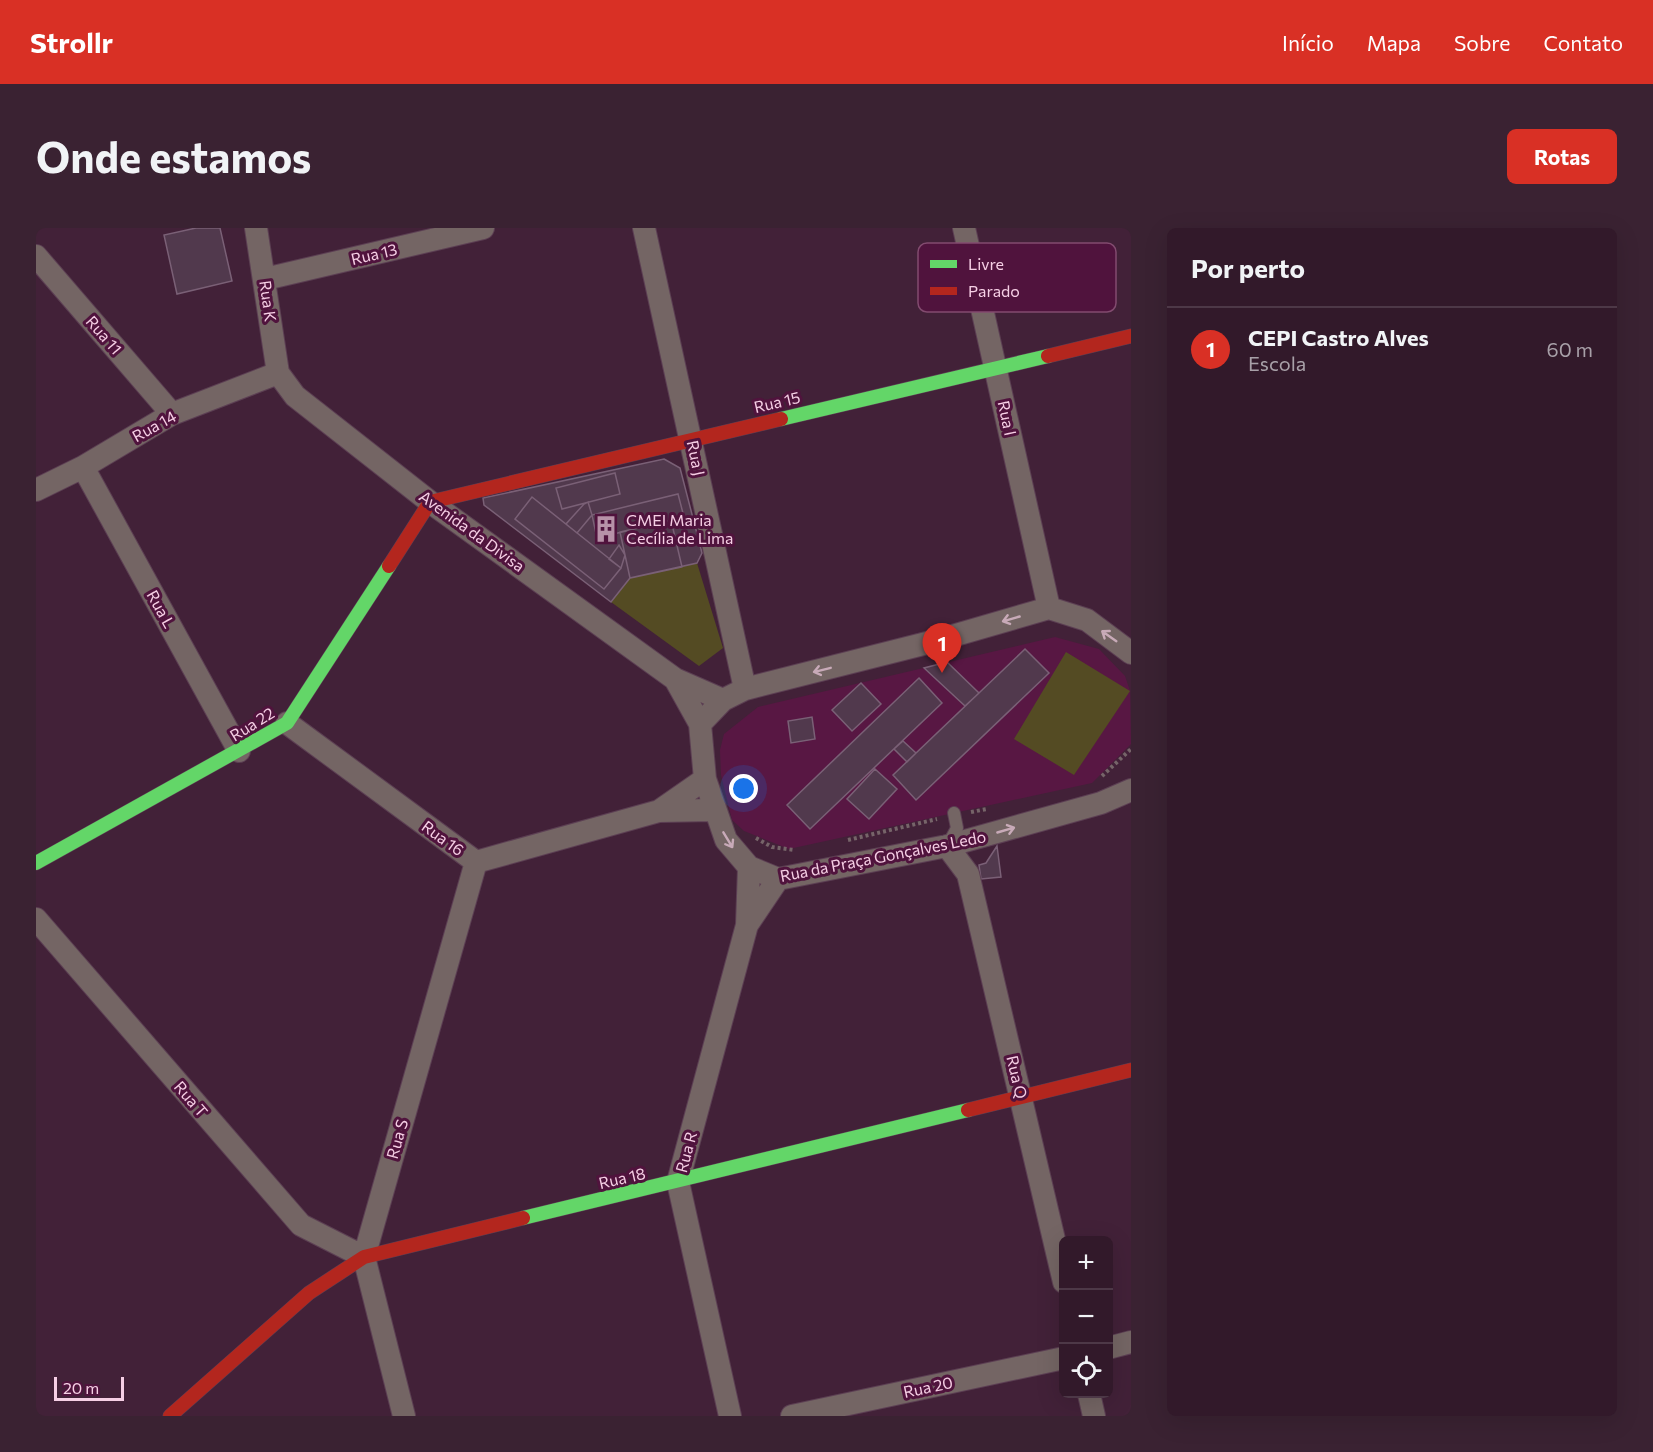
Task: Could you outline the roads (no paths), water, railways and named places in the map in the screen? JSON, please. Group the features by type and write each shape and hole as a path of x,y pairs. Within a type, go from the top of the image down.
{"street":[{"name":"Rua K","path":"256,228 278,373"},
{"name":"Rua 13","path":"265,279 483,228"},
{"name":"Rua J","path":"644,228 745,689"},
{"name":"Rua l","path":"964,228 967,243"},
{"name":"Rua 11","path":"36,256 172,414"},
{"name":"Rua l","path":"983,312 1049,608"},
{"name":"Rua 15","path":"430,502 1131,336"},
{"name":"Rua 14","path":"36,490 83,467 172,414 278,373"},
{"name":"Avenida da Divisa","path":"278,373 295,396 430,502 675,679 723,700"},
{"name":"Rua L","path":"83,467 239,751"},
{"name":"Rua 22","path":"36,863 287,723 430,502"},
{"path":"700,724 723,700 745,689 935,641 1049,608 1087,620 1131,653"},
{"name":"Avenida da Divisa","path":"675,679 700,724"},
{"name":"Rua 16","path":"287,723 476,862 659,811 714,810"},
{"name":"Rua da Praça Gonçalves Ledo","path":"700,724 705,779 726,840 748,867 778,879 1101,803 1131,790"},
{"name":"Rua 16","path":"659,811 705,779"},
{"name":"Rua Q","path":"960,838 1059,1260"},
{"name":"Rua S","path":"404,1416 364,1257 476,862"},
{"name":"Rua R","path":"730,1416 678,1182 747,925 748,867"},
{"name":"Rua R","path":"747,925 778,879"},
{"name":"Rua T","path":"36,920 301,1225 364,1257"},
{"name":"Rua 18","path":"170,1416 309,1293 364,1257 1131,1070"},
{"path":"1113,1347 1131,1342"},
{"name":"Rua 20","path":"792,1416 1059,1359"},
{"path":"1090,1398 1094,1416"}],"lane":[{"path":"954,814 960,838"}],"place":[{"name":"CMEI Maria Cecília de Lima","path":"606,529"},
{"name":"CEPI Castro Alves","path":"942,673"}]}
